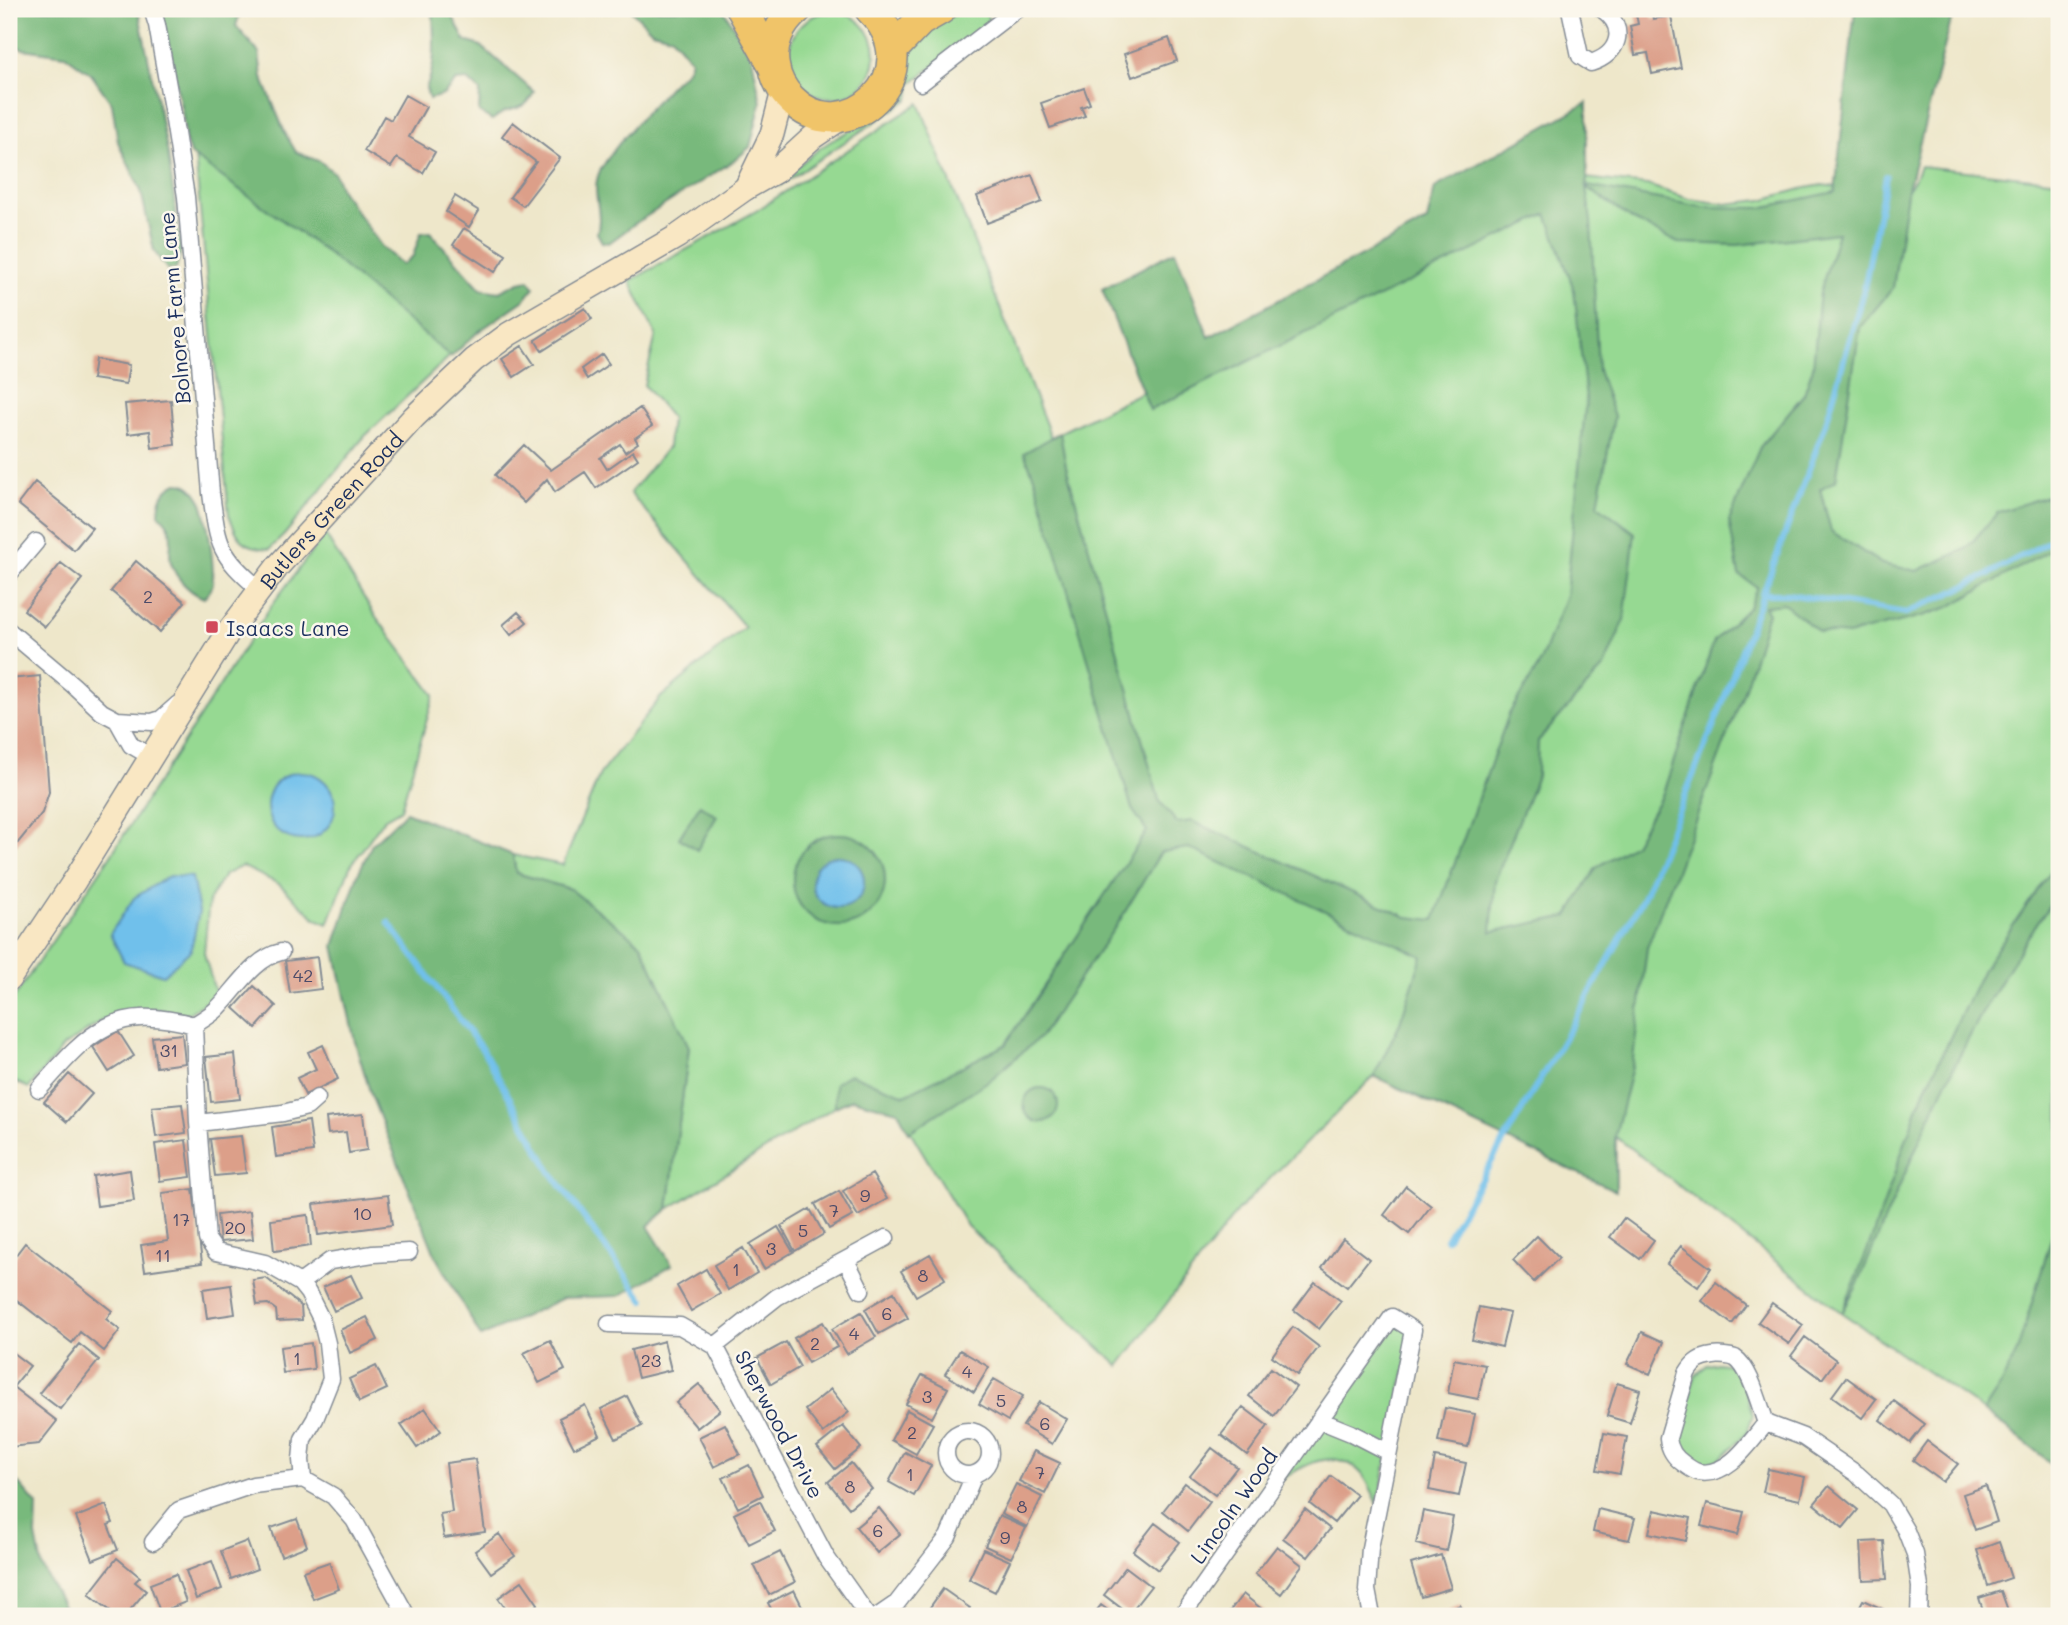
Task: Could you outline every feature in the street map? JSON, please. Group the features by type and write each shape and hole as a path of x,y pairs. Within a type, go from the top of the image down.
{"highway":[{"path":"742,9 778,78 796,104 811,113 828,116 846,115 862,109 876,99 887,84 893,49 881,19 870,9"},
{"path":"778,78 773,48 778,31 788,16 797,9"},
{"path":"893,49 920,21 942,9"}],"main road":[{"name":"Butlers Green Road","path":"746,188 772,134 778,78"},
{"name":"Butlers Green Road","path":"9,979 75,880 229,631 259,589 414,417 474,360 509,334 678,236 746,188 776,171 813,137 846,115"}],"street":[{"name":"Bolnore Farm Lane","path":"152,9 171,101 186,197 216,532 229,562 259,589"},
{"path":"921,83 1000,15 1017,9"},
{"path":"1570,9 1580,56 1591,63 1604,58 1614,48 1617,36 1615,23 1602,9"},
{"path":"9,574 36,541"},
{"path":"9,631 102,712 117,720 152,722 161,719 190,693"},
{"path":"117,720 131,745 150,756"},
{"path":"39,1089 72,1051 99,1030 118,1020 145,1017 172,1019 194,1025 215,1011 249,972 271,954 281,952"},
{"path":"194,1025 207,1239 216,1252 265,1263 300,1283 321,1319 327,1343 331,1379 315,1419 303,1439 303,1479"},
{"path":"198,1123 283,1113 307,1107 317,1098"},
{"path":"715,1346 776,1297 886,1238"},
{"path":"300,1283 330,1261 409,1252"},
{"path":"846,1260 861,1290"},
{"name":"Lincoln Wood","path":"1182,1616 1392,1317 1413,1330 1388,1452"},
{"name":"Sherwood Drive","path":"609,1324 680,1326 715,1346 826,1557 868,1616"},
{"path":"1766,1423 1727,1466 1713,1472 1698,1472 1678,1460 1668,1446 1687,1373 1692,1364 1699,1358 1717,1355 1735,1358 1746,1370 1766,1423 1803,1437 1857,1474 1890,1504 1906,1531 1915,1554 1920,1587 1919,1616"},
{"path":"1319,1420 1388,1452 1370,1548 1367,1590 1372,1616"},
{"path":"878,1616 897,1604 948,1537 974,1475"},
{"path":"153,1542 179,1510 253,1485 303,1479 333,1496 354,1520 407,1616"}],"green space":[{"path":"9,9 138,9 168,154 181,251 176,269 167,269 154,251 141,191 118,142 112,104 91,74 65,55 23,49 9,43"},
{"path":"161,9 241,9 236,26 259,53 262,77 285,133 296,152 321,162 335,174 341,190 382,247 402,265 413,256 421,233 430,232 481,289 499,292 529,280 534,287 524,300 478,332 451,357 325,251 190,154"},
{"path":"433,9 453,9 452,15 465,41 481,46 534,92 529,101 492,120 479,112 480,91 468,80 456,81 443,95 429,99 426,88 433,59"},
{"path":"630,9 723,9 752,57 761,103 750,147 735,160 609,243 602,242 597,233 599,217 596,185 601,169 634,125 686,72 691,60 671,36 652,31"},
{"path":"969,9 983,9 986,12 988,20 983,30 911,83 909,99 779,186 778,184 821,147 875,118 888,107 897,94 911,55 922,36 937,23"},
{"path":"1855,9 1954,9 1907,193 1893,288 1860,327 1836,480 1820,489 1831,531 1882,564 1917,571 1966,549 1998,512 2059,492 2059,545 1949,607 1848,635 1819,632 1784,604 1764,606 1768,613 1743,694 1647,948 1632,1067 1615,1136 1616,1191 1374,1076 1400,1023 1422,956 1189,848 1161,852 1120,920 1040,1037 990,1080 909,1132 898,1111 852,1099 835,1107 835,1083 850,1074 905,1095 1005,1045 1147,831 1132,809 1035,479 1024,453 1060,433 1066,466 1159,800 1177,823 1192,821 1407,917 1434,920 1509,714 1538,667 1566,595 1586,399 1574,290 1547,214 1150,410 1102,289 1175,251 1209,337 1427,221 1435,188 1587,103 1587,186 1703,207 1760,208 1835,192","holes":["1586,187 1633,220 1678,243 1738,245 1838,233 1820,292 1813,367 1804,394 1760,447 1729,521 1739,575 1757,587 1749,607 1714,641 1663,793 1634,844 1596,868 1568,916 1491,932 1495,881 1537,776 1538,741 1604,667 1624,621 1635,533 1598,505 1614,417 1598,370 1591,221"]},
{"path":"832,12 856,19 868,31 875,55 868,79 856,91 832,98 808,91 796,79 789,55 796,31 808,19"},
{"path":"919,103 1051,437 1577,177 1647,185 1689,199 1726,204 1762,200 1822,185 1903,196 1920,166 2059,181 2059,1469 1984,1411 1842,1313 1616,1137 1616,1191 1374,1076 1238,1210 1119,1366 967,1226 898,1111 852,1099 668,1209 689,1047 570,889 516,873 513,855 563,865 600,774 661,697 745,627 630,493 668,447 671,418 644,385 656,335 630,281 756,211"},
{"path":"195,155 325,251 451,355 364,437 270,549 253,547 242,541 229,515"},
{"path":"177,483 185,484 194,490 201,501 206,518 213,583 204,598 186,587 173,568 170,531 159,514 163,496"},
{"path":"325,534 374,614 434,695 401,809 384,819 350,867 328,924 316,919 279,884 242,866 224,875 209,900 204,953 216,995 186,1015 157,1009 102,1021 63,1047 29,1088 9,1079 9,1005 109,858 271,606"},
{"path":"700,805 717,816 697,850 679,838"},
{"path":"406,812 513,855 516,873 570,889 641,944 689,1047 668,1209 648,1226 672,1265 619,1296 563,1298 481,1337 436,1257 371,1095 355,1042 334,946 358,874 372,844"},
{"path":"839,834 857,838 871,848 881,862 885,880 881,898 871,912 857,922 839,926 821,922 807,912 797,898 793,880 797,862 807,848 821,838"},
{"path":"2059,859 2059,893 2006,972 1963,1049 1925,1127 1856,1288 1842,1313 1869,1246 1919,1103 1983,969"},
{"path":"1041,1088 1053,1093 1058,1105 1053,1117 1041,1122 1029,1117 1024,1105 1029,1093"},
{"path":"2059,1213 2059,1469 1984,1411 2017,1352"},
{"path":"1392,1317 1413,1330 1378,1504 1362,1474 1340,1460 1328,1459 1305,1466 1272,1486"},
{"path":"1707,1365 1731,1365 1740,1374 1753,1415 1747,1433 1720,1459 1708,1465 1695,1466 1682,1456 1677,1439 1695,1376"},
{"path":"18,1483 37,1505 36,1536 42,1567 65,1610 64,1616 9,1616 9,1485"}],"water":[{"path":"308,772 329,787 335,799 333,819 325,830 308,840 294,840 277,830 269,819 267,799 277,782 288,774"},
{"path":"838,856 857,863 864,882 857,901 838,908 819,901 812,882 819,863"},
{"path":"169,876 192,877 199,912 191,950 163,975 124,962 110,934 134,898"}],"building":[{"path":"1635,9 1651,9 1653,19 1671,16 1681,68 1652,74 1648,53 1635,55 1630,26 1638,24"},
{"path":"1169,38 1177,61 1132,77 1124,54"},
{"path":"1084,88 1090,104 1081,107 1085,116 1050,128 1041,103"},
{"path":"405,95 426,107 409,137 435,152 423,173 397,158 391,167 364,151 384,116 391,120"},
{"path":"513,122 560,158 523,206 510,197 536,162 502,136"},
{"path":"1032,175 1042,202 987,223 977,196"},
{"path":"455,196 479,211 469,227 446,212"},
{"path":"464,228 506,255 495,272 453,245"},
{"path":"585,308 592,319 542,351 535,340"},
{"path":"522,346 534,364 514,377 502,359"},
{"path":"602,354 609,364 587,379 581,369"},
{"path":"95,359 129,365 126,384 92,379"},
{"path":"171,400 175,445 152,448 150,431 128,434 125,404"},
{"path":"640,408 652,426 635,438 638,443 625,452 620,444 600,458 607,469 633,451 638,459 596,488 585,472 555,492 547,479 524,503 495,475 524,445 551,470"},
{"path":"35,482 92,528 74,550 18,504"},
{"path":"136,561 185,602 160,632 111,591"},
{"path":"61,563 82,579 45,627 24,610"},
{"path":"518,612 527,622 511,635 503,625"},
{"path":"40,676 49,792 42,813 9,854 9,679"},
{"path":"317,957 321,989 290,993 285,961"},
{"path":"254,986 276,1006 256,1028 234,1008"},
{"path":"118,1031 134,1056 109,1072 93,1047"},
{"path":"182,1034 185,1063 156,1067 152,1037"},
{"path":"323,1045 338,1079 305,1095 297,1078 316,1069 308,1052"},
{"path":"235,1054 240,1099 211,1102 206,1057"},
{"path":"69,1074 92,1094 67,1122 44,1102"},
{"path":"182,1104 186,1133 156,1137 152,1107"},
{"path":"363,1114 367,1150 349,1153 346,1132 328,1134 326,1118"},
{"path":"309,1121 313,1152 276,1157 272,1127"},
{"path":"241,1136 246,1173 215,1176 210,1139"},
{"path":"186,1140 191,1177 160,1181 155,1144"},
{"path":"130,1170 134,1201 97,1206 93,1176"},
{"path":"872,1174 887,1199 858,1216 843,1191"},
{"path":"1406,1186 1431,1206 1409,1234 1384,1215"},
{"path":"193,1189 202,1263 145,1271 141,1245 168,1241 162,1193"},
{"path":"839,1191 853,1216 829,1229 815,1204"},
{"path":"388,1195 392,1225 318,1235 314,1204"},
{"path":"810,1209 824,1234 795,1251 781,1226"},
{"path":"250,1211 253,1239 220,1242 217,1215"},
{"path":"308,1215 311,1246 274,1251 271,1220"},
{"path":"1624,1218 1654,1240 1640,1259 1610,1237"},
{"path":"778,1227 793,1252 764,1269 750,1244"},
{"path":"1537,1236 1559,1258 1534,1282 1513,1260"},
{"path":"1343,1239 1369,1259 1347,1287 1322,1268"},
{"path":"25,1243 112,1311 106,1319 120,1330 104,1351 80,1332 72,1343 9,1294 9,1264"},
{"path":"1681,1246 1711,1268 1698,1287 1667,1264"},
{"path":"743,1248 757,1273 728,1290 714,1265"},
{"path":"930,1254 945,1279 916,1296 901,1271"},
{"path":"706,1269 720,1294 691,1311 677,1286"},
{"path":"351,1275 362,1298 334,1311 323,1287"},
{"path":"266,1278 301,1306 302,1320 277,1321 276,1310 268,1304 257,1305 253,1280"},
{"path":"1315,1282 1341,1301 1319,1329 1294,1310"},
{"path":"1716,1282 1746,1305 1732,1324 1702,1301"},
{"path":"231,1285 235,1314 207,1318 203,1289"},
{"path":"894,1292 908,1318 879,1334 865,1309"},
{"path":"1772,1303 1803,1325 1789,1344 1758,1322"},
{"path":"1479,1307 1510,1313 1502,1347 1472,1340"},
{"path":"861,1312 876,1337 847,1354 832,1329"},
{"path":"367,1317 378,1340 350,1353 340,1330"},
{"path":"823,1322 837,1347 808,1363 794,1338"},
{"path":"1293,1327 1319,1347 1297,1375 1272,1356"},
{"path":"1642,1332 1664,1342 1650,1374 1627,1364"},
{"path":"1805,1337 1836,1360 1822,1379 1791,1356"},
{"path":"550,1340 565,1370 539,1383 524,1353"},
{"path":"664,1341 671,1370 638,1378 631,1350"},
{"path":"786,1342 800,1367 771,1384 757,1358"},
{"path":"311,1343 314,1369 283,1373 280,1347"},
{"path":"79,1344 99,1360 60,1409 39,1393"},
{"path":"9,1350 30,1366 13,1387 57,1421 39,1444 9,1447"},
{"path":"960,1350 989,1367 974,1392 945,1374"},
{"path":"1454,1359 1485,1365 1478,1399 1448,1393"},
{"path":"376,1366 387,1389 359,1402 349,1379"},
{"path":"1271,1368 1296,1387 1274,1416 1249,1396"},
{"path":"922,1375 948,1388 932,1418 906,1404"},
{"path":"1846,1377 1876,1399 1862,1418 1832,1396"},
{"path":"994,1379 1023,1396 1008,1421 979,1404"},
{"path":"1617,1383 1640,1390 1630,1423 1607,1416"},
{"path":"699,1384 720,1410 697,1428 676,1403"},
{"path":"831,1389 849,1412 823,1433 805,1410"},
{"path":"627,1396 642,1426 616,1439 601,1409"},
{"path":"1894,1401 1925,1424 1910,1443 1880,1420"},
{"path":"1039,1402 1067,1419 1052,1444 1023,1426"},
{"path":"585,1405 600,1435 574,1448 559,1418"},
{"path":"1243,1407 1268,1426 1247,1455 1221,1435"},
{"path":"425,1408 441,1431 417,1448 401,1425"},
{"path":"1445,1408 1475,1414 1468,1447 1438,1441"},
{"path":"907,1410 933,1424 916,1454 891,1440"},
{"path":"725,1424 740,1454 714,1467 699,1437"},
{"path":"843,1426 861,1448 835,1469 817,1447"},
{"path":"1604,1433 1627,1437 1620,1474 1597,1470"},
{"path":"1927,1441 1958,1464 1943,1482 1913,1460"},
{"path":"1212,1448 1237,1467 1215,1495 1190,1476"},
{"path":"1034,1451 1060,1463 1045,1494 1019,1481"},
{"path":"905,1452 931,1466 914,1496 889,1482"},
{"path":"1435,1457 1466,1463 1459,1496 1429,1490"},
{"path":"475,1459 485,1532 444,1538 440,1514 452,1512 446,1463"},
{"path":"851,1463 872,1489 849,1508 828,1482"},
{"path":"749,1465 763,1495 738,1508 723,1478"},
{"path":"1768,1469 1805,1477 1800,1500 1763,1492"},
{"path":"1331,1476 1357,1495 1334,1523 1310,1504"},
{"path":"1185,1483 1210,1502 1188,1531 1163,1511"},
{"path":"1016,1484 1042,1497 1027,1527 1001,1514"},
{"path":"1829,1486 1858,1510 1843,1528 1814,1504"},
{"path":"1986,1486 1997,1522 1975,1530 1963,1494"},
{"path":"760,1501 775,1531 749,1544 734,1514"},
{"path":"1707,1503 1744,1512 1738,1535 1701,1526"},
{"path":"106,1505 113,1523 108,1525 118,1550 93,1560 76,1517"},
{"path":"879,1508 900,1534 877,1553 856,1527"},
{"path":"1305,1509 1330,1529 1308,1557 1283,1538"},
{"path":"1598,1509 1635,1518 1629,1540 1593,1532"},
{"path":"1654,1510 1691,1518 1686,1541 1649,1533"},
{"path":"1423,1511 1453,1517 1446,1551 1416,1544"},
{"path":"999,1516 1026,1528 1011,1558 985,1546"},
{"path":"297,1519 307,1546 281,1556 271,1528"},
{"path":"1155,1523 1180,1542 1158,1570 1133,1551"},
{"path":"499,1534 515,1556 491,1573 475,1551"},
{"path":"247,1541 257,1569 231,1579 221,1551"},
{"path":"1884,1541 1887,1579 1863,1580 1861,1542"},
{"path":"1999,1542 2011,1578 1988,1586 1977,1550"},
{"path":"1277,1546 1302,1565 1281,1594 1255,1574"},
{"path":"983,1549 1010,1561 995,1592 969,1579"},
{"path":"780,1552 795,1582 769,1595 754,1565"},
{"path":"1441,1555 1451,1588 1421,1597 1411,1564"},
{"path":"117,1558 140,1577 135,1582 146,1591 125,1616 117,1616 89,1594"},
{"path":"212,1561 222,1589 196,1599 186,1571"},
{"path":"329,1562 339,1589 313,1599 303,1571"},
{"path":"1126,1567 1151,1586 1129,1614 1104,1595"},
{"path":"176,1574 186,1602 160,1612 150,1584"},
{"path":"522,1581 538,1604 521,1616 511,1616 498,1598"},
{"path":"943,1589 970,1608 965,1616 931,1616 926,1613"},
{"path":"794,1590 807,1616 775,1616 768,1603"},
{"path":"2001,1591 2010,1616 1985,1616 1979,1598"},
{"path":"1243,1594 1268,1614 1226,1616"},
{"path":"1863,1600 1885,1610 1883,1616 1855,1616"},
{"path":"1101,1605 1116,1616 1092,1616"},
{"path":"1460,1605 1466,1616 1437,1616"}],"waterway":[{"path":"1446,1239 1571,1027 1643,898 1719,712 1826,423 1864,289 1886,176"},
{"path":"1762,594 1788,594 1906,613 1966,586 2059,536"},
{"path":"388,922 484,1052 551,1172 644,1301"}],"place":[{"name":"Isaacs Lane","path":"212,627"}]}
